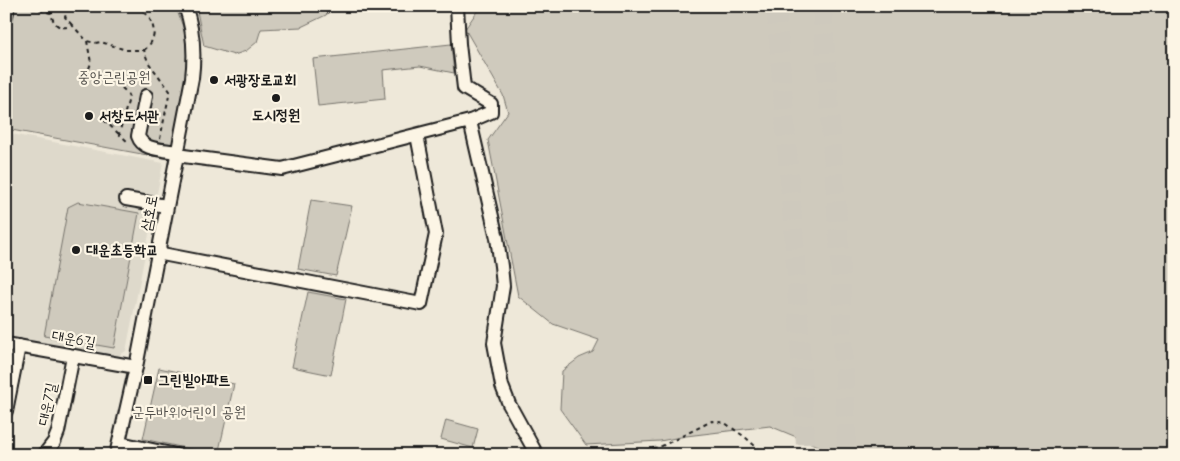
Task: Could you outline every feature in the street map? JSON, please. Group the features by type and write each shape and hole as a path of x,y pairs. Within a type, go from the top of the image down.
{"street":[{"path":"6,16 8,6"},
{"name":"삼호로","path":"118,449 136,367 176,153 187,111 194,59 191,26 185,6"},
{"path":"146,96 138,136 139,140 146,147 282,170 470,121 491,112 491,104 464,88 457,6"},
{"path":"470,121 497,238 501,266 503,286 494,343 502,386 509,404 537,455"},
{"path":"158,253 421,304 436,234 417,135"},
{"path":"126,199 166,206"},
{"path":"7,403 12,345"},
{"name":"대운6길","path":"12,345 136,367"},
{"name":"대운7길","path":"44,455 54,442 58,432 73,356"},
{"path":"118,449 176,455"}],"path":[{"path":"24,6 51,13"},
{"path":"56,6 51,13 52,19 57,26 64,28 72,24"},
{"path":"68,7 65,17 87,40 95,43 101,42 126,50 144,50 151,43 155,32 148,15 139,6"},
{"path":"87,40 91,64 88,76 121,87 129,98 119,134"},
{"path":"144,50 148,62 170,91 158,148"},
{"path":"104,120 131,145"},
{"path":"606,455 619,450 643,451 662,446 712,421 725,423 745,437 765,455"}],"shaded area":[{"name":"대운초등학교","path":"6,133 163,163 126,351 117,357 6,336"}],"green space":[{"name":"중앙근린공원","path":"14,6 175,6 185,34 188,56 185,86 169,159 6,129 6,53"},
{"path":"196,6 336,6 326,15 301,27 261,29 257,42 246,51 234,55 204,46"},
{"path":"1174,6 1174,455 834,455 818,446 770,426 660,441 586,445 560,409 562,371 579,358 593,352 599,340 553,324 518,296 488,140 508,112 503,95 465,29 480,7"},
{"path":"451,44 454,73 420,66 383,70 385,99 318,106 313,59"},
{"path":"311,200 352,206 336,276 298,269"},
{"path":"78,202 139,213 114,348 44,336 68,207"},
{"path":"308,292 346,299 331,375 292,367"},
{"name":"군두바위어린이 공원","path":"159,368 234,384 218,455 143,439"},
{"path":"446,420 478,429 473,448 441,439"}],"tunnel":[{"path":"776,6 795,252 806,455"},
{"path":"822,6 839,241 847,455"}],"place":[{"name":"서광장로교회","path":"214,80"},
{"name":"도시정원","path":"276,98"},
{"name":"서창도서관","path":"89,116"},
{"name":"대운초등학교","path":"76,250"},
{"name":"그린빌아파트","path":"148,380"}]}
